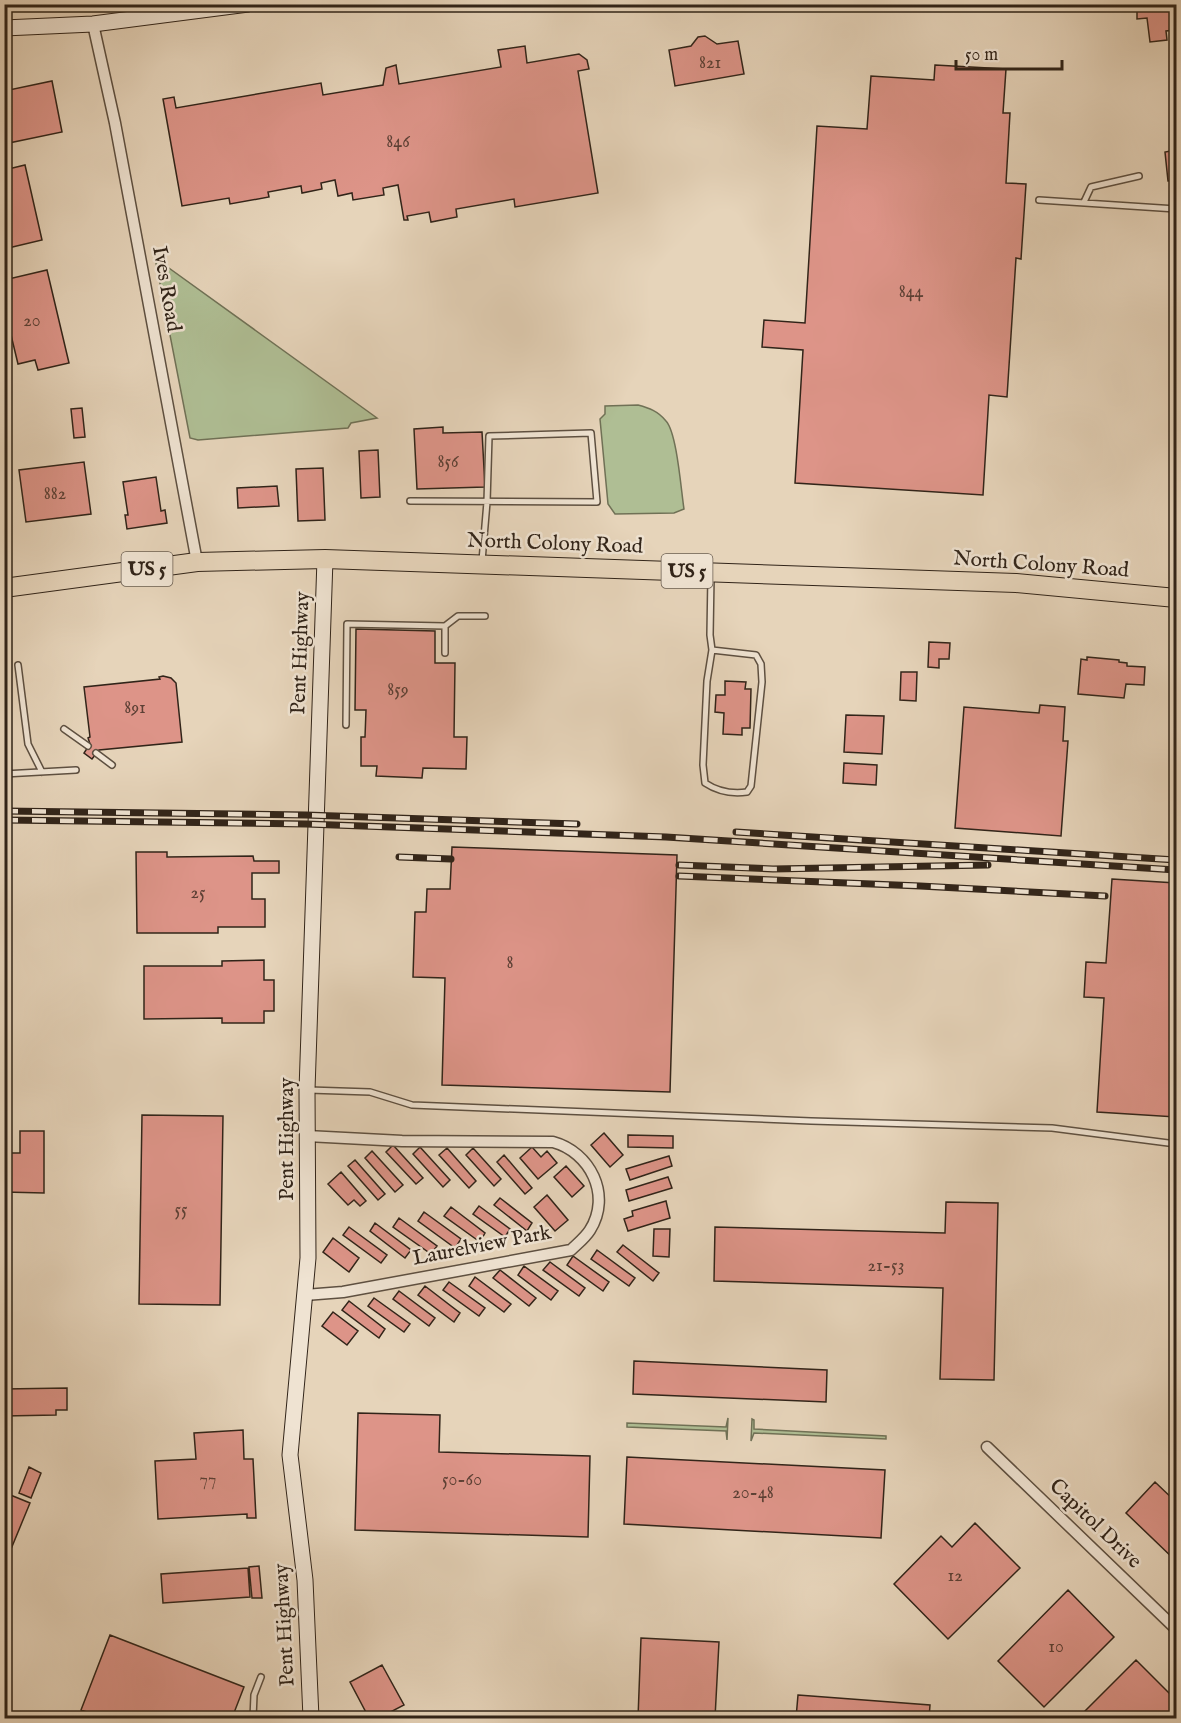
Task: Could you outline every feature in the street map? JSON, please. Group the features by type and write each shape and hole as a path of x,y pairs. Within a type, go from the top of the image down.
{"main road":[{"name":"North Colony Road","path":"4,588 197,562 325,559 1016,583 1176,598"}],"street":[{"path":"4,28 93,24 248,4"},
{"name":"Ives Road","path":"93,24 115,123 197,562"},
{"name":"Pent Highway","path":"311,1719 305,1580 291,1455 308,1258 307,1090 325,559"},
{"name":"Laurelview Park","path":"305,1295 343,1292 571,1250 590,1232 599,1201 596,1182 587,1164 570,1149 553,1142 402,1141 307,1136"},
{"name":"Capitol Drive","path":"987,1447 1176,1629"}],"lane":[{"path":"1084,202 1091,187 1139,177"},
{"path":"1039,200 1176,208"},
{"path":"410,501 487,502 597,502 591,433 489,436 487,502 482,564"},
{"path":"711,573 710,635 712,650 707,681 703,765 705,783 715,790 747,792 751,786 762,682 761,664 756,655 712,650"},
{"path":"346,725 347,624 445,626 458,616 485,616"},
{"path":"445,626 445,653"},
{"path":"18,665 28,744 42,772"},
{"path":"64,729 88,746"},
{"path":"96,753 112,765"},
{"path":"4,774 76,770"},
{"path":"307,1090 370,1092 412,1105 1052,1128 1176,1144"},
{"path":"253,1719 254,1695 261,1677"}],"green space":[{"path":"155,258 377,418 351,423 348,428 198,440 190,438"},
{"path":"638,405 657,412 670,427 676,449 684,509 674,513 615,514 608,504 600,419 605,414 605,406"},
{"path":"728,1418 727,1440 726,1431 627,1427 627,1423 726,1427"},
{"path":"752,1419 754,1429 886,1436 886,1439 754,1433 751,1441"}],"building":[{"path":"1146,4 1176,4 1176,30 1166,31 1167,40 1150,42 1147,18 1137,19 1137,9 1146,8"},
{"path":"705,36 717,44 738,41 744,74 675,86 669,50 691,46 698,37"},
{"path":"525,46 527,63 579,54 587,60 589,69 578,71 598,193 515,207 514,199 456,209 457,217 431,222 429,212 407,216 408,220 404,220 398,185 383,188 384,195 353,200 352,193 338,196 335,180 321,183 322,189 302,193 301,186 268,192 269,197 230,204 229,198 182,206 163,99 174,97 176,108 321,83 323,95 383,85 386,68 396,65 399,84 501,67 498,50"},
{"path":"935,65 1006,69 1003,113 1010,113 1006,183 1026,184 1021,259 1016,258 1007,397 989,395 983,495 795,483 803,350 762,347 764,320 805,323 817,126 867,129 871,76 934,80"},
{"path":"52,81 62,132 4,144 4,91"},
{"path":"1176,150 1176,180 1168,181 1165,152"},
{"path":"25,165 42,240 4,249 4,170"},
{"path":"47,270 69,363 38,370 35,360 18,364 4,306 4,280"},
{"path":"82,408 85,437 74,438 71,409"},
{"path":"443,427 443,433 482,432 485,487 417,489 414,429"},
{"path":"378,450 380,497 361,498 359,451"},
{"path":"84,462 91,514 26,522 19,470"},
{"path":"323,468 325,520 298,521 296,469"},
{"path":"156,477 161,511 165,510 167,523 127,529 125,515 128,515 123,482"},
{"path":"277,486 279,506 238,508 237,488"},
{"path":"356,629 435,631 435,663 455,663 454,737 467,737 466,769 423,768 422,778 376,776 377,766 361,766 361,737 365,737 366,710 355,710"},
{"path":"929,642 950,643 949,659 939,659 939,668 928,667"},
{"path":"1087,657 1119,660 1119,662 1127,663 1127,666 1145,667 1144,685 1126,684 1124,698 1078,694 1081,659 1087,660"},
{"path":"901,672 917,672 916,701 900,700"},
{"path":"159,677 171,678 176,683 182,742 99,750 92,759 84,753 90,744 88,738 90,737 84,687 160,679"},
{"path":"725,681 746,682 745,689 751,689 750,728 742,728 742,735 723,734 724,713 715,712 716,695 725,695"},
{"path":"1040,705 1065,707 1063,741 1068,741 1061,836 955,828 964,707 1039,713"},
{"path":"846,715 884,716 882,754 844,752"},
{"path":"844,763 877,765 876,785 843,783"},
{"path":"452,847 677,855 670,1092 442,1085 445,978 413,977 415,912 426,912 427,889 450,889"},
{"path":"136,852 167,852 167,857 253,856 254,861 279,861 279,873 252,873 252,899 265,899 265,927 218,927 218,933 137,933"},
{"path":"1112,879 1176,883 1176,1117 1097,1112 1104,998 1084,997 1086,962 1106,963"},
{"path":"264,960 264,980 274,980 274,1011 264,1011 264,1023 222,1023 222,1018 144,1019 144,966 222,966 222,961"},
{"path":"142,1115 223,1116 220,1305 139,1304"},
{"path":"20,1131 44,1131 44,1193 4,1192 4,1153 20,1153"},
{"path":"604,1133 623,1155 610,1167 591,1145"},
{"path":"628,1135 673,1136 673,1148 628,1147"},
{"path":"393,1145 423,1178 416,1184 386,1152"},
{"path":"420,1147 450,1180 443,1187 413,1154"},
{"path":"532,1147 541,1157 547,1151 557,1163 538,1179 520,1158"},
{"path":"447,1148 476,1181 469,1188 439,1155"},
{"path":"473,1148 501,1179 494,1186 466,1155"},
{"path":"372,1151 403,1185 395,1192 365,1158"},
{"path":"504,1155 532,1188 525,1194 497,1162"},
{"path":"669,1156 672,1166 630,1180 626,1169"},
{"path":"355,1160 385,1194 378,1200 348,1166"},
{"path":"566,1166 584,1186 572,1197 554,1177"},
{"path":"341,1172 366,1201 360,1206 354,1200 348,1205 328,1184"},
{"path":"668,1177 672,1188 629,1201 626,1190"},
{"path":"547,1195 568,1220 555,1231 534,1207"},
{"path":"500,1198 532,1223 527,1231 494,1205"},
{"path":"666,1201 670,1218 628,1231 624,1219 633,1216 632,1211"},
{"path":"946,1202 998,1203 994,1380 940,1379 943,1288 714,1281 715,1227 945,1233"},
{"path":"479,1206 510,1229 505,1237 473,1214"},
{"path":"451,1207 485,1233 480,1242 444,1216"},
{"path":"424,1212 461,1239 455,1248 418,1221"},
{"path":"399,1218 437,1246 431,1254 393,1227"},
{"path":"375,1223 411,1250 405,1258 370,1231"},
{"path":"349,1227 387,1255 381,1263 343,1235"},
{"path":"654,1229 670,1229 669,1257 653,1256"},
{"path":"333,1238 359,1258 349,1272 323,1252"},
{"path":"623,1245 659,1273 653,1281 617,1252"},
{"path":"597,1250 635,1278 629,1286 591,1259"},
{"path":"573,1256 609,1282 603,1291 567,1265"},
{"path":"550,1262 585,1288 579,1296 543,1270"},
{"path":"524,1266 558,1291 551,1300 518,1275"},
{"path":"500,1270 536,1298 529,1306 493,1278"},
{"path":"475,1277 511,1304 504,1312 469,1286"},
{"path":"449,1282 485,1308 479,1316 443,1290"},
{"path":"425,1286 460,1313 454,1322 418,1295"},
{"path":"399,1291 435,1318 429,1326 393,1299"},
{"path":"374,1298 410,1324 404,1332 368,1306"},
{"path":"349,1301 385,1329 379,1338 342,1310"},
{"path":"333,1312 358,1331 347,1345 322,1326"},
{"path":"634,1361 827,1370 826,1402 633,1394"},
{"path":"67,1388 67,1410 56,1410 56,1415 4,1416 4,1389"},
{"path":"358,1413 440,1415 439,1452 590,1456 588,1537 355,1530"},
{"path":"243,1430 244,1459 253,1459 256,1518 247,1518 247,1514 158,1519 155,1461 196,1459 194,1433"},
{"path":"627,1457 885,1470 881,1538 624,1524"},
{"path":"29,1467 41,1473 31,1498 19,1493"},
{"path":"1155,1482 1176,1502 1176,1561 1126,1513"},
{"path":"8,1494 30,1503 4,1566 4,1502"},
{"path":"975,1523 1020,1568 948,1639 894,1584 941,1536 952,1547"},
{"path":"259,1566 262,1598 252,1598 249,1567"},
{"path":"248,1568 250,1597 163,1603 161,1574"},
{"path":"1068,1590 1114,1637 1044,1707 998,1661"},
{"path":"110,1635 244,1687 232,1718 104,1718 81,1710"},
{"path":"641,1638 719,1642 715,1718 638,1718"},
{"path":"1136,1660 1176,1700 1176,1718 1078,1718"},
{"path":"382,1665 404,1705 379,1718 369,1718 350,1682"},
{"path":"798,1695 930,1705 929,1718 796,1718"}],"railway":[{"path":"4,811 306,815 577,824"},
{"path":"4,820 306,824 666,837 1176,870"},
{"path":"736,832 1176,860"},
{"path":"399,857 451,859"},
{"path":"679,865 773,869 988,865"},
{"path":"679,876 1105,896"}]}
